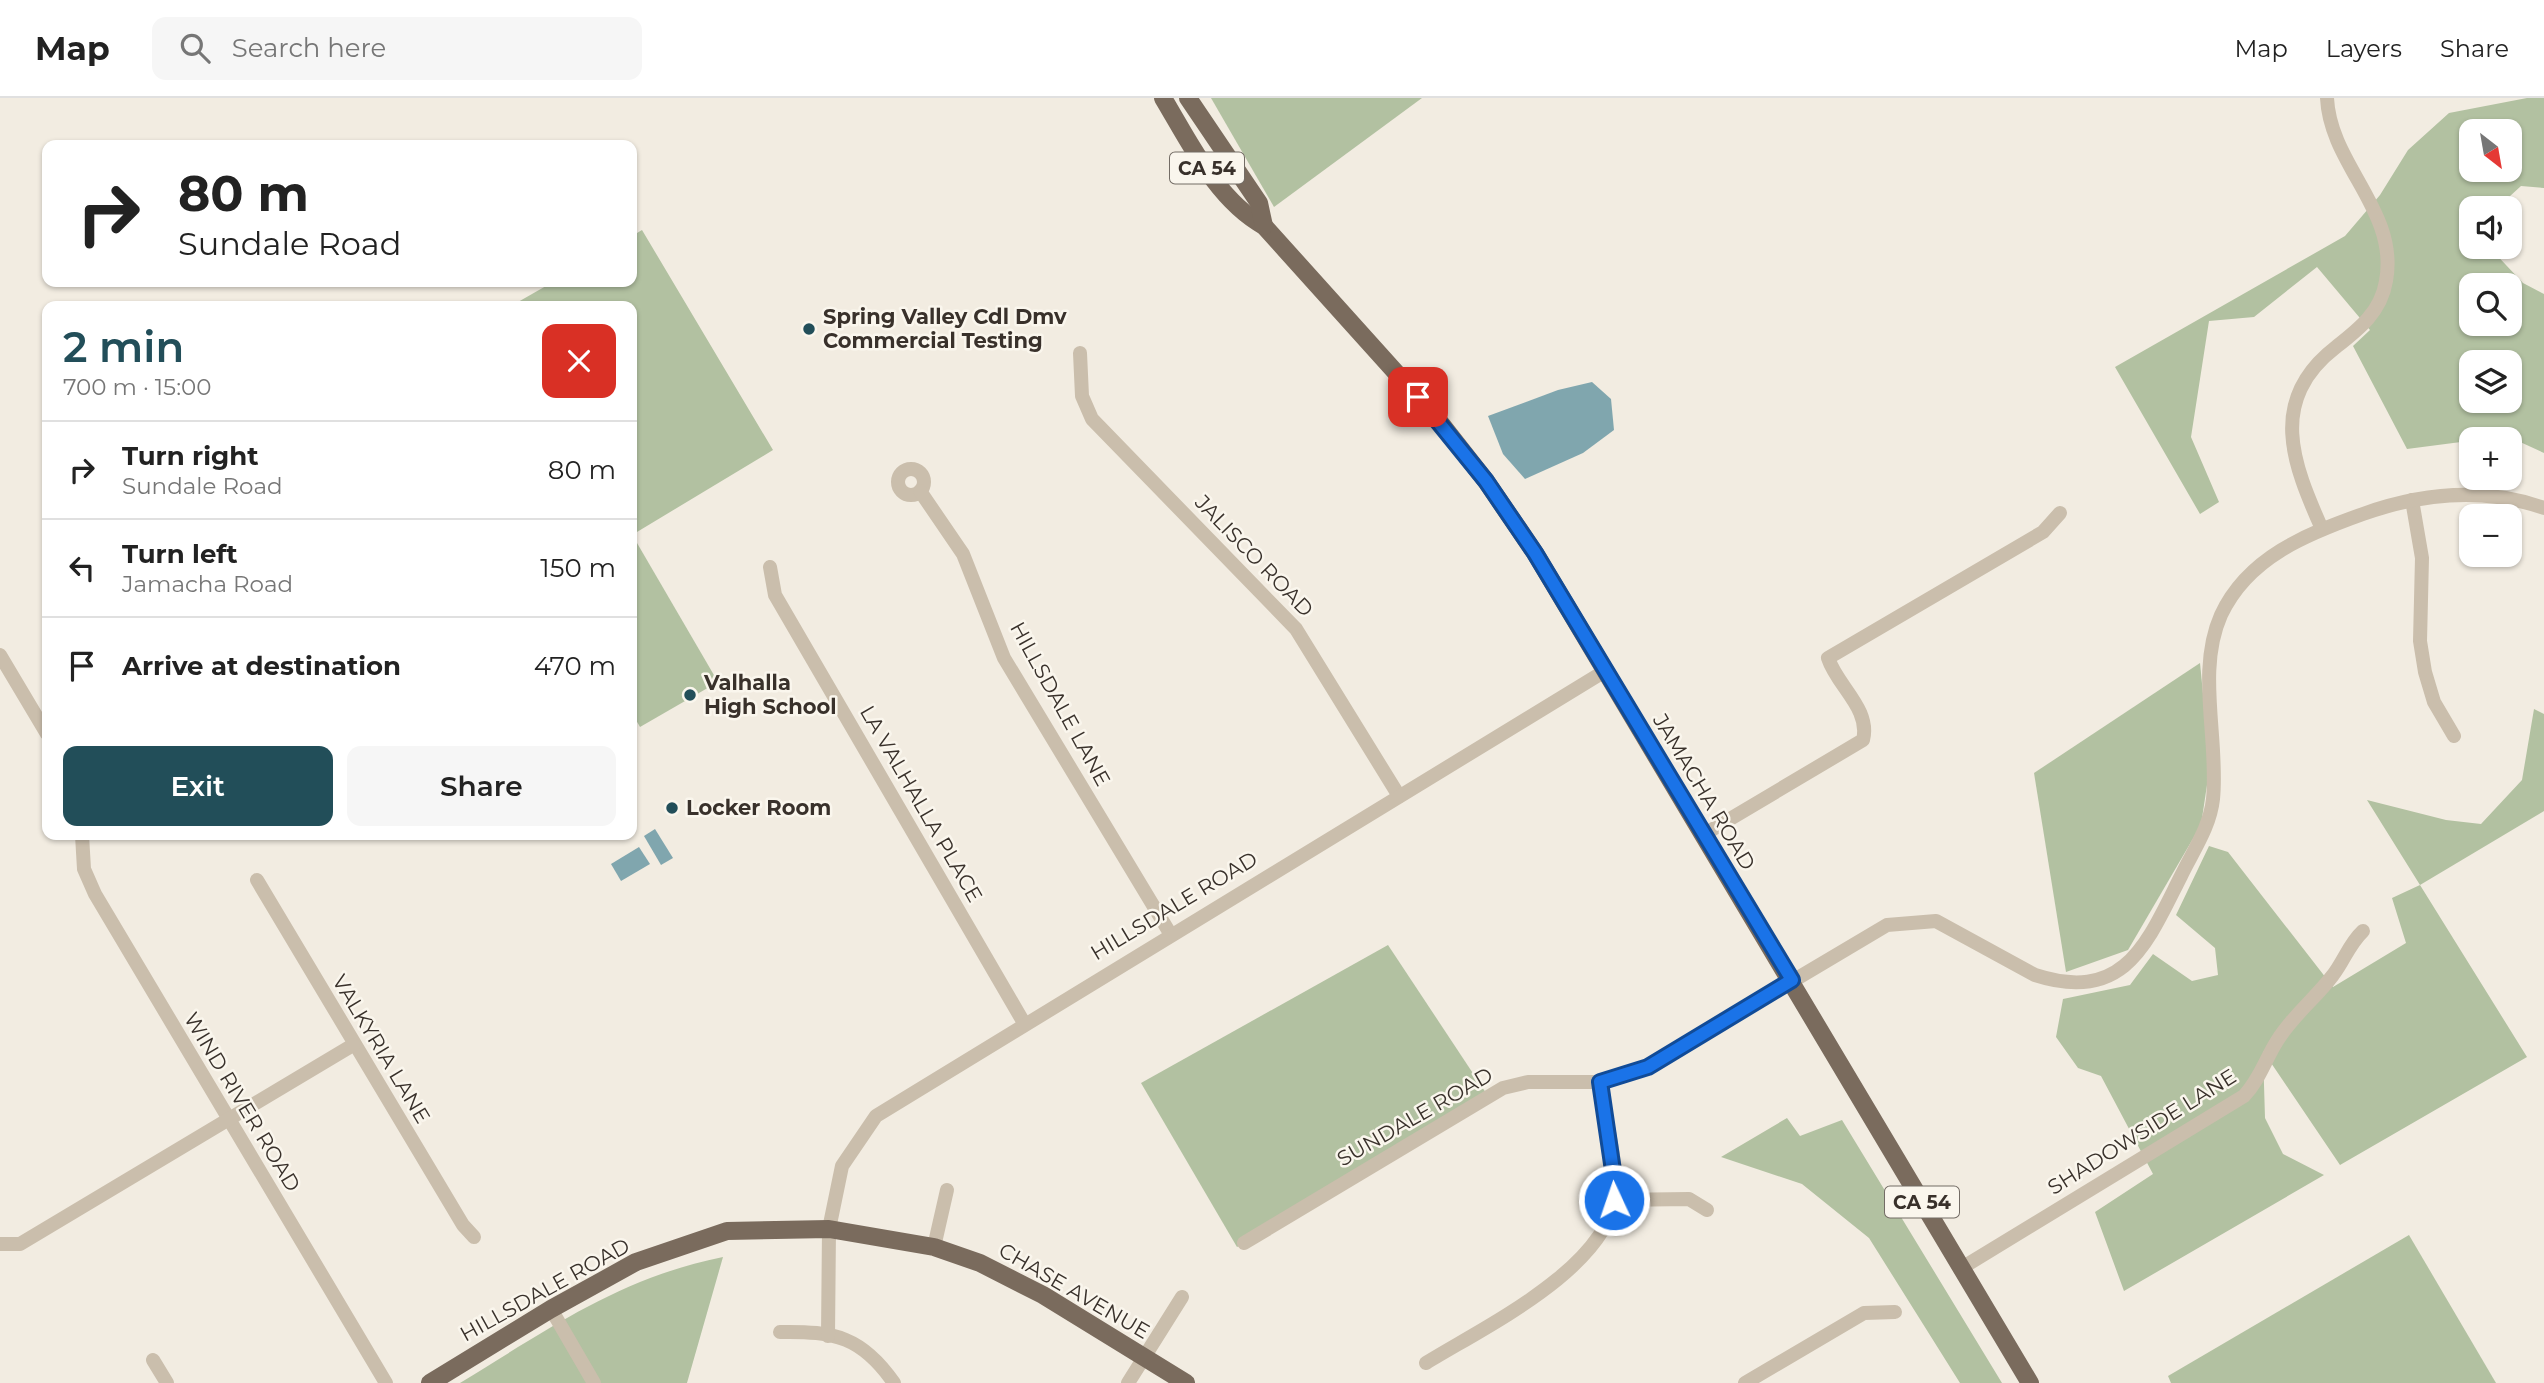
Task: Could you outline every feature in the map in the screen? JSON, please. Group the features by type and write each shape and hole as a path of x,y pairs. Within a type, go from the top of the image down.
{"main road":[{"name":"JAMACHA ROAD","path":"1163,98 1223,191 1242,214 1264,226 1435,416 1486,481 1535,553 2030,1383"},
{"name":"JAMACHA ROAD","path":"1188,98 1259,203 1264,226"},
{"name":"CHASE AVENUE","path":"727,1231 829,1229 934,1247 980,1263 1022,1284 1186,1383"},
{"name":"HILLSDALE ROAD","path":"430,1383 551,1309 636,1262 727,1231"}],"street":[{"path":"2322,529 2295,465 2292,433 2296,407 2309,372 2364,324 2376,310 2386,282 2388,263 2381,219 2336,142 2328,119 2327,98"},
{"name":"JALISCO ROAD","path":"1080,353 1082,396 1092,419 1296,629 1399,796"},
{"name":"HILLSDALE LANE","path":"920,491 963,554 1004,658 1171,935"},
{"name":"SUNDALE ROAD","path":"1244,1243 1503,1088 1528,1082 1600,1082 1648,1067 1887,925 1922,920 1936,921 1954,928 2035,975 2050,980 2071,983 2093,980 2115,972 2133,959 2150,937 2210,818 2214,781 2211,657 2221,615 2250,574 2273,554 2322,529 2412,500 2438,496 2494,495 2544,508"},
{"path":"2412,500 2423,558 2420,641 2425,672 2434,702 2454,736"},
{"path":"1703,835 1863,740 1865,722 1833,673 1828,658 2043,532 2060,513"},
{"name":"LA VALHALLA PLACE","path":"770,567 775,595 1024,1023"},
{"path":"0,655 42,726"},
{"name":"HILLSDALE ROAD","path":"828,1336 829,1229 842,1166 876,1116 1024,1023 1605,671"},
{"name":"WIND RIVER ROAD","path":"82,840 84,869 95,894 386,1383"},
{"name":"VALKYRIA LANE","path":"257,880 463,1226 474,1237"},
{"name":"SHADOWSIDE LANE","path":"1961,1269 2244,1096 2259,1078 2276,1042 2331,978 2354,939 2362,931"},
{"path":"2,1245 20,1244 353,1045"},
{"path":"1426,1363 1557,1282 1577,1263 1605,1223 1616,1191 1600,1082"},
{"path":"934,1247 947,1190"},
{"path":"1614,1200 1689,1199 1707,1210"},
{"path":"1128,1383 1182,1297"},
{"path":"551,1309 594,1383"},
{"path":"1745,1383 1864,1313 1895,1312"},
{"path":"780,1332 828,1336 852,1342 876,1357 894,1383"},
{"path":"153,1360 167,1383"}],"green space":[{"path":"1211,98 1422,98 1274,207"},
{"path":"2527,98 2544,98 2544,188 2521,186 2510,196 2459,196 2459,259 2500,259 2514,273 2459,273 2459,336 2522,336 2522,282 2544,294 2544,453 2522,443 2522,427 2459,427 2459,442 2407,449 2353,346 2370,330 2317,267 2254,317 2209,321 2191,437 2219,502 2200,514 2115,367 2345,236 2380,195 2408,150 2449,113"},
{"path":"642,230 773,450 637,532 637,301 520,301 544,287 637,287 637,233"},
{"path":"637,543 718,682 640,727 637,722"},
{"path":"2200,663 2210,765 2201,825 2128,950 2066,972 2034,773"},
{"path":"2534,709 2544,714 2544,811 2420,885 2367,800 2446,820 2481,824 2522,780"},
{"path":"2209,846 2228,852 2333,987 2406,943 2392,898 2420,885 2527,1057 2340,1165 2263,1051 2265,1118 2283,1154 2324,1175 2124,1291 2095,1212 2153,1174 2101,1076 2078,1068 2056,1037 2063,999 2130,985 2153,954 2192,981 2218,975 2215,948 2176,915"},
{"path":"1388,945 1488,1096 1237,1247 1141,1083"},
{"path":"1787,1118 1800,1136 1842,1120 2002,1383 1960,1383 1869,1238 1802,1184 1721,1157"},
{"path":"2409,1235 2496,1383 2171,1383 2168,1376"},
{"path":"723,1257 687,1383 460,1383 555,1325 618,1292 685,1266"}],"water":[{"path":"1592,382 1611,399 1614,430 1583,453 1525,479 1503,454 1488,416 1558,390"},
{"path":"655,829 673,858 661,865 644,836"},
{"path":"639,847 650,864 621,881 611,864"}],"place":[{"name":"Spring Valley Cdl Dmv Commercial Testing","path":"809,329"},
{"name":"Valhalla High School","path":"690,695"},
{"name":"Locker Room","path":"672,808"}],"route":[{"path":"1418,397 1486,481 1535,553 1792,980 1648,1067 1600,1082 1616,1191 1614,1200"}]}
